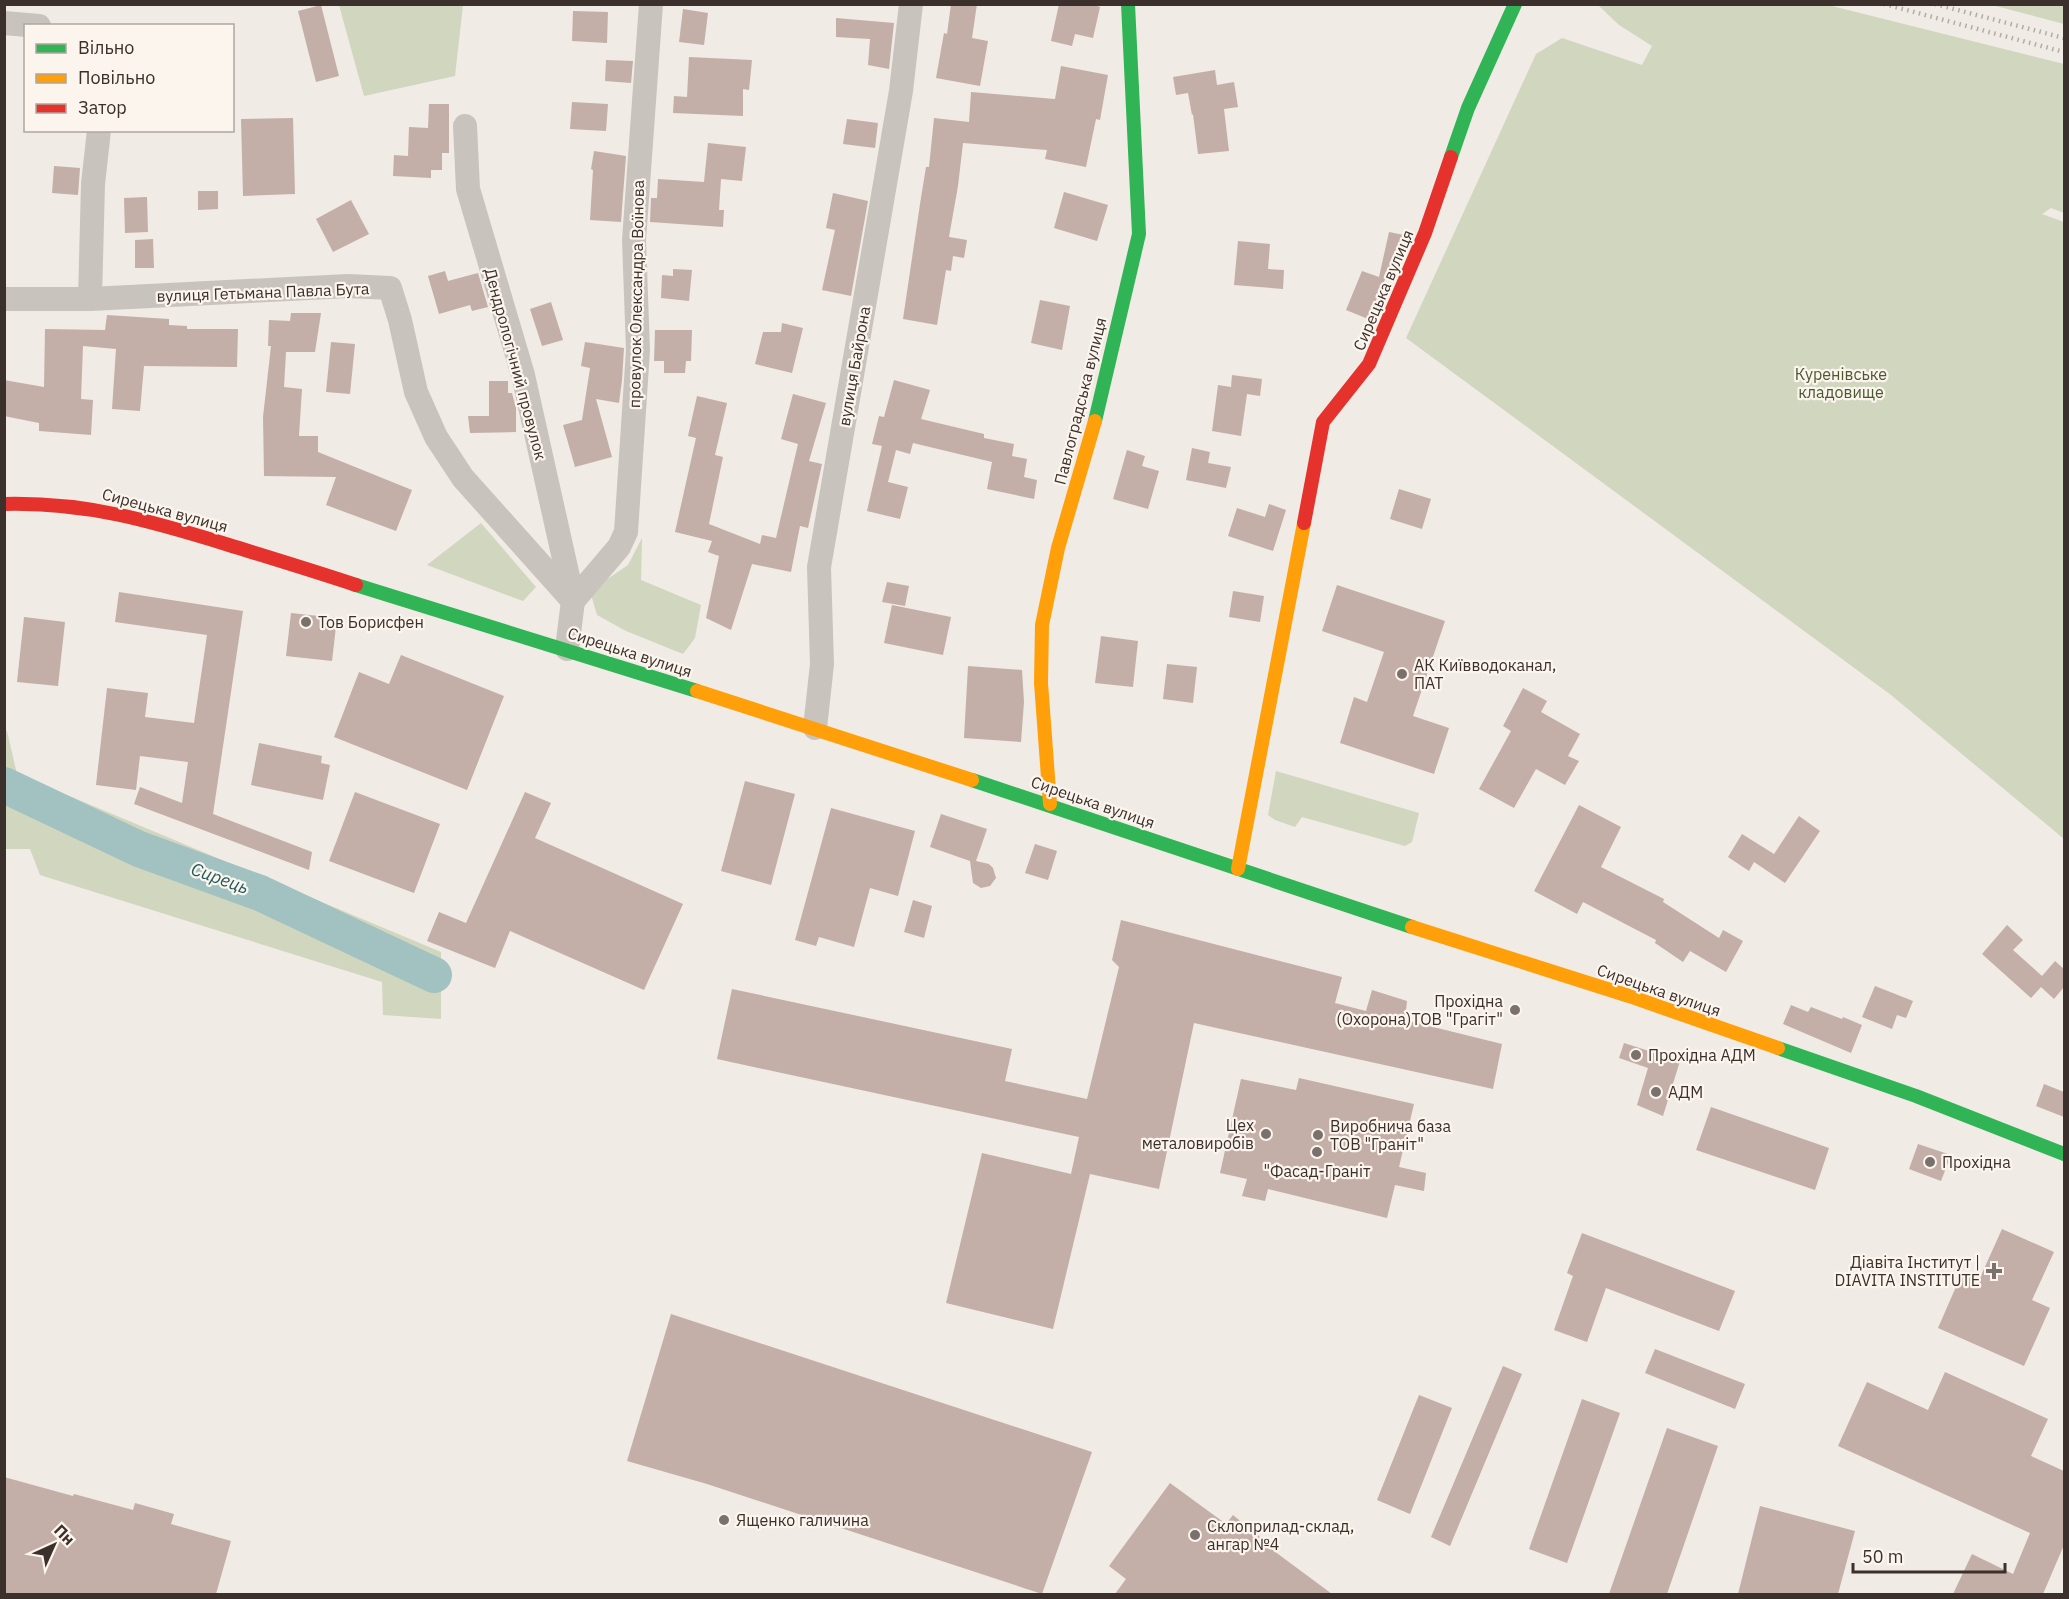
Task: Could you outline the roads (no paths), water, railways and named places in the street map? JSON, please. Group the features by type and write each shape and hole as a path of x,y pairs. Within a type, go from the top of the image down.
{"main road":[{"name":"Павлоградська вулиця","path":"1050,804 1041,683 1042,624 1058,548 1096,416 1139,234 1128,4"},
{"name":"Сирецька вулиця","path":"1238,869 1323,422 1369,363 1425,234 1468,108 1515,4"},
{"name":"Сирецька вулиця","path":"4,504 74,505 118,512 567,649 1050,804 1238,869 1629,996 1917,1096 2064,1154"}],"street":[{"name":"провулок Олександра Воїнова","path":"573,601 619,547 626,532 638,350 634,240 651,4"},
{"name":"вулиця Байрона","path":"815,728 822,664 819,567 901,91 911,4"},
{"path":"4,23 24,25"},
{"name":"Дендрологічний провулок","path":"465,126 468,189 523,375 573,601"},
{"path":"90,299 93,184 99,132"},
{"name":"вулиця Гетьмана Павла Бута","path":"4,299 90,299 348,286 390,288 400,320 416,392 436,437 463,478 573,601"},
{"path":"567,649 573,601"}],"waterway":[{"name":"Сирець","path":"4,785 139,849 260,893 434,975"}],"railway":[{"path":"1884,4 2064,52"},
{"path":"1935,4 2064,38"}],"place":[{"name":"Тов Борисфен","path":"306,622"},
{"name":"АК Київводоканал, ПАТ","path":"1402,674"},
{"name":"Прохідна (Охорона)ТОВ \"Грагіт\"","path":"1515,1010"},
{"name":"Прохідна АДМ","path":"1636,1055"},
{"name":"АДМ","path":"1656,1092"},
{"name":"Цех металовиробів","path":"1266,1134"},
{"name":"Виробнича база ТОВ \"Граніт\"","path":"1318,1135"},
{"name":"\"Фасад-Граніт","path":"1317,1152"},
{"name":"Прохідна","path":"1930,1162"},
{"name":"Діавіта Інститут | DIAVITA INSTITUTE","path":"1994,1271"},
{"name":"Ященко галичина","path":"724,1520"},
{"name":"Склоприлад-склад, ангар №4","path":"1195,1535"}],"park label":[{"name":"Куренівське кладовище","path":"1841,383"}]}
